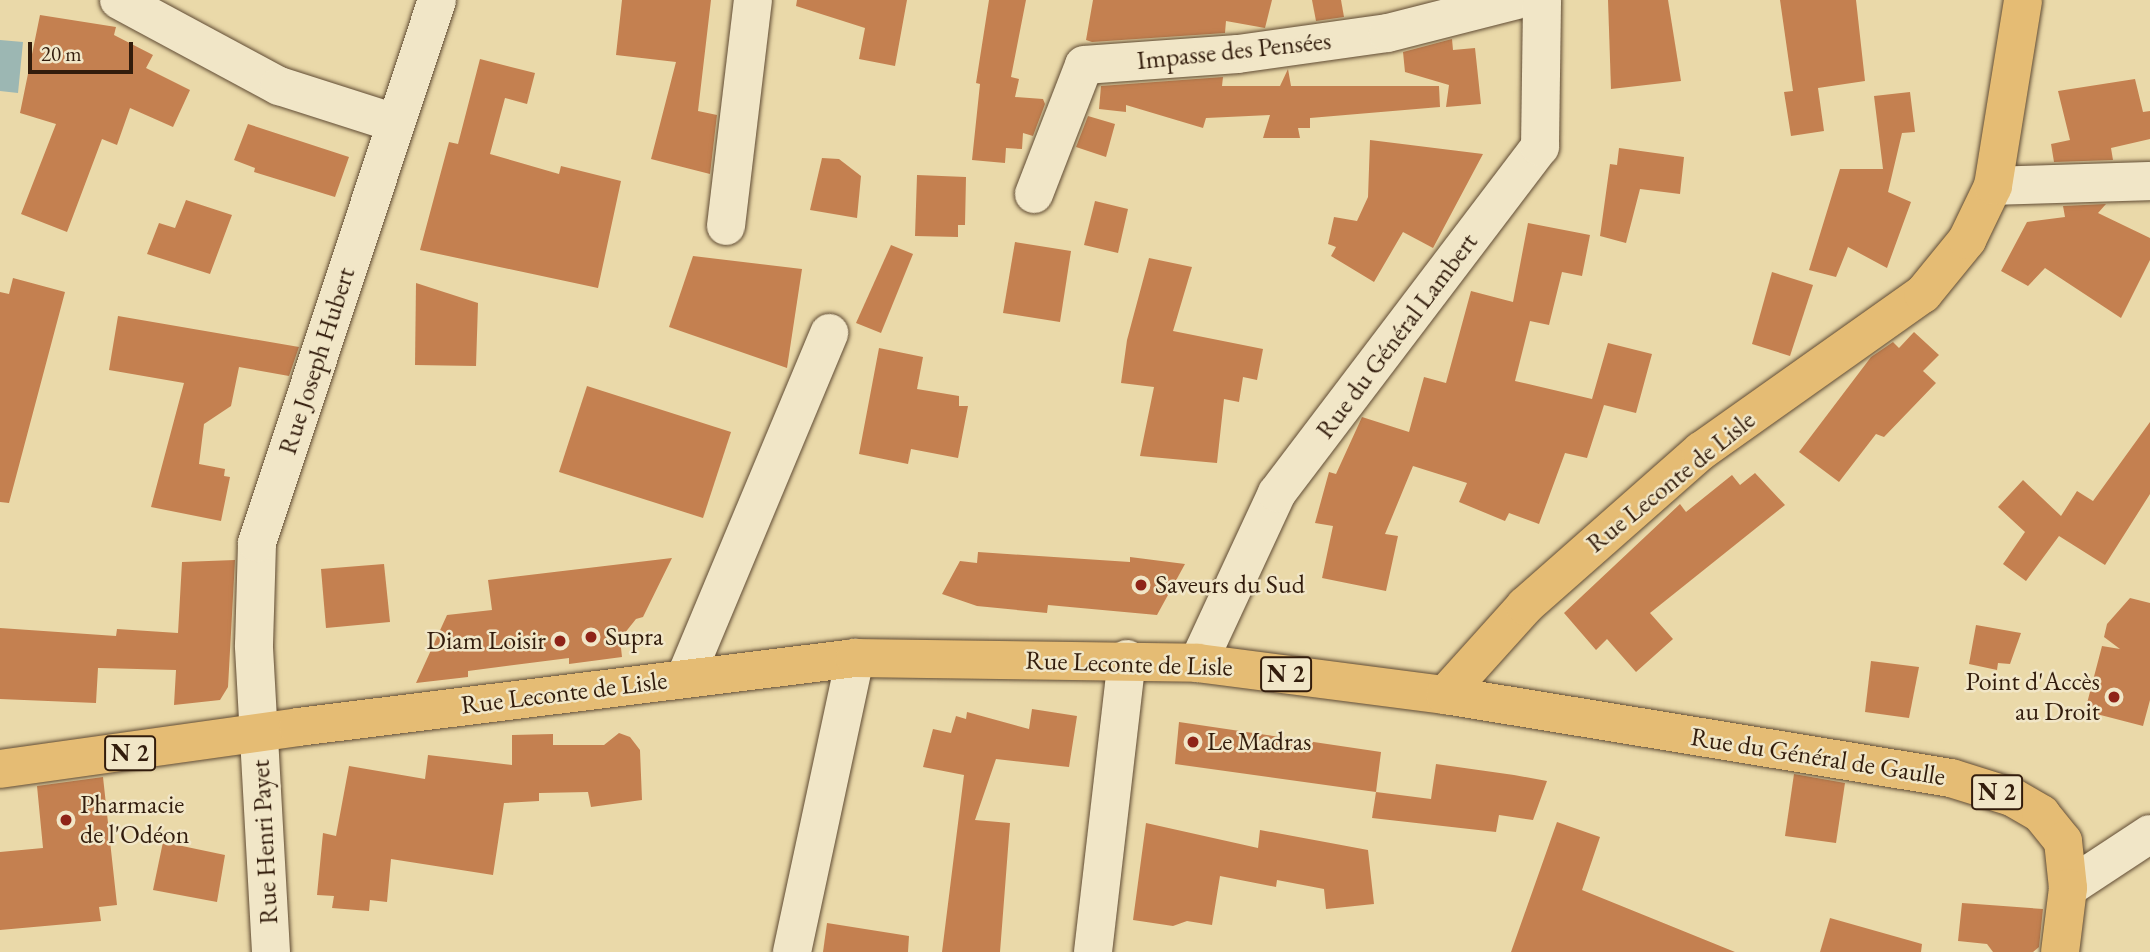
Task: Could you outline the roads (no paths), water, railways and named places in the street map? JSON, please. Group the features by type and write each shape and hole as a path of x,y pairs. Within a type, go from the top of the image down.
{"main road":[{"name":"Rue Leconte de Lisle","path":"0,769 260,732 855,658 1127,659 1198,663 1445,695 1525,606 1701,451 1923,294 1967,240 1993,186 2022,0"},
{"name":"Rue du Général de Gaulle","path":"1445,695 1951,778 2012,797 2041,814 2063,841 2067,888 2060,952"}],"street":[{"path":"119,0 279,86 395,123"},
{"name":"Rue Joseph Hubert","path":"260,732 254,645 257,543 437,0"},
{"path":"726,226 753,0"},
{"name":"Impasse des Pensées","path":"1034,194 1084,65 1238,54 1388,33 1517,0"},
{"name":"Rue du Général Lambert","path":"1198,663 1277,492 1540,147 1542,0"},
{"path":"1993,186 2150,181"},
{"path":"684,678 829,333"},
{"path":"792,952 855,658"},
{"path":"1093,952 1127,659"},
{"name":"Rue Henri Payet","path":"260,732 271,952"},
{"path":"2067,888 2150,834"}],"water":[{"path":"0,40 23,42 18,93 0,91"}],"place":[{"name":"Saveurs du Sud","path":"1141,585"},
{"name":"Supra","path":"591,637"},
{"name":"Diam Loisir","path":"560,641"},
{"name":"Point d'Accès au Droit","path":"2114,697"},
{"name":"Le Madras","path":"1193,742"},
{"name":"Pharmacie de l'Odéon","path":"66,820"}]}
